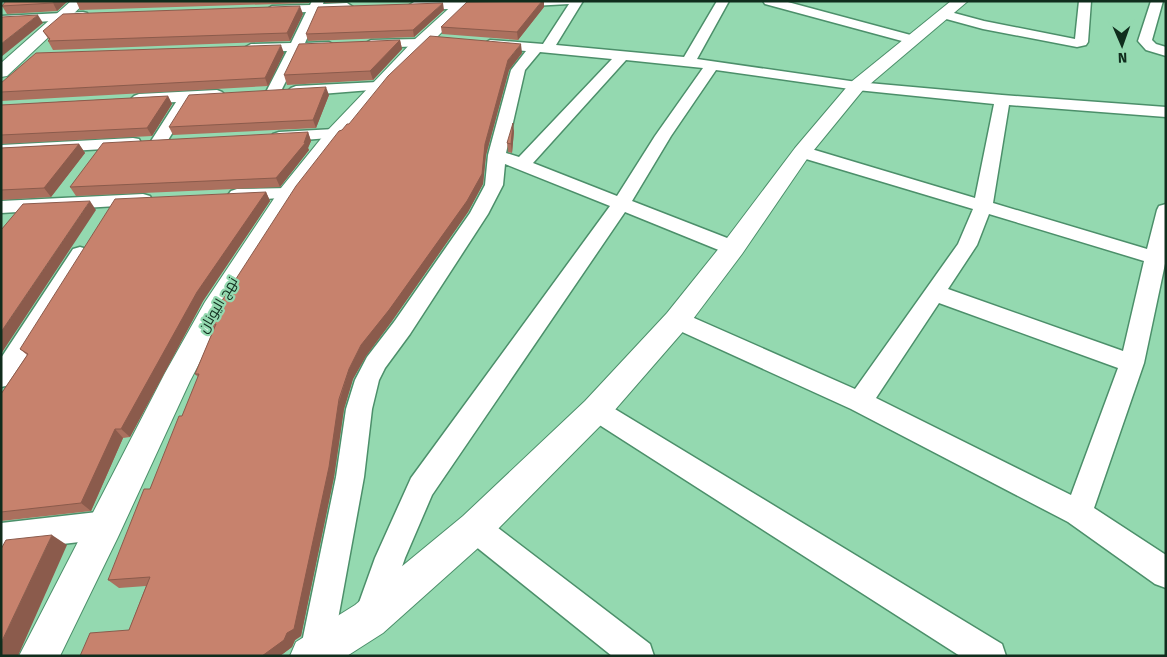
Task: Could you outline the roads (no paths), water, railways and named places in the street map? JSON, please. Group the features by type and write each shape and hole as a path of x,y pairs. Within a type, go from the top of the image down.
{"street":[{"path":"1,72 80,1"},
{"path":"405,1 404,6 565,1"},
{"path":"327,651 359,409 367,380 375,363 402,328 479,214 494,184 497,155 518,70 541,47 577,1"},
{"path":"688,62 723,1"},
{"path":"769,1 913,40"},
{"path":"327,651 369,619 475,528 596,410 677,320 802,152 857,86 952,8 983,25 1077,43 1081,42 1085,1"},
{"path":"1157,1 1145,41 1151,46 1166,52"},
{"name":"نهج اليونان","path":"39,656 106,525 175,380 214,310 289,193 335,134 378,86 429,41 479,4"},
{"path":"274,92 316,5"},
{"path":"260,10 316,5 364,7"},
{"path":"1,20 94,16"},
{"path":"360,45 429,41"},
{"path":"480,43 541,47 688,62 857,86 1002,100 1163,112 1166,131"},
{"path":"236,49 341,45"},
{"path":"522,164 623,55"},
{"path":"18,56 35,56"},
{"path":"369,619 390,558 421,487 621,204 663,136 712,65"},
{"path":"255,93 378,86"},
{"path":"121,100 236,94"},
{"path":"159,142 187,97"},
{"path":"860,402 935,294 966,245 983,207 1002,100"},
{"path":"266,137 335,134"},
{"path":"1,150 178,141"},
{"path":"91,160 102,145"},
{"path":"802,152 1159,262"},
{"path":"497,155 732,248"},
{"path":"58,204 69,189"},
{"path":"221,196 289,193"},
{"path":"1,207 163,199"},
{"path":"1,378 114,201"},
{"path":"7,227 23,206"},
{"path":"1078,513 1132,363 1159,262 1166,210"},
{"path":"935,294 1132,363"},
{"path":"677,320 860,402 1078,513 1166,573"},
{"path":"596,410 990,656"},
{"path":"1,537 106,525"},
{"path":"475,528 638,656"}]}
